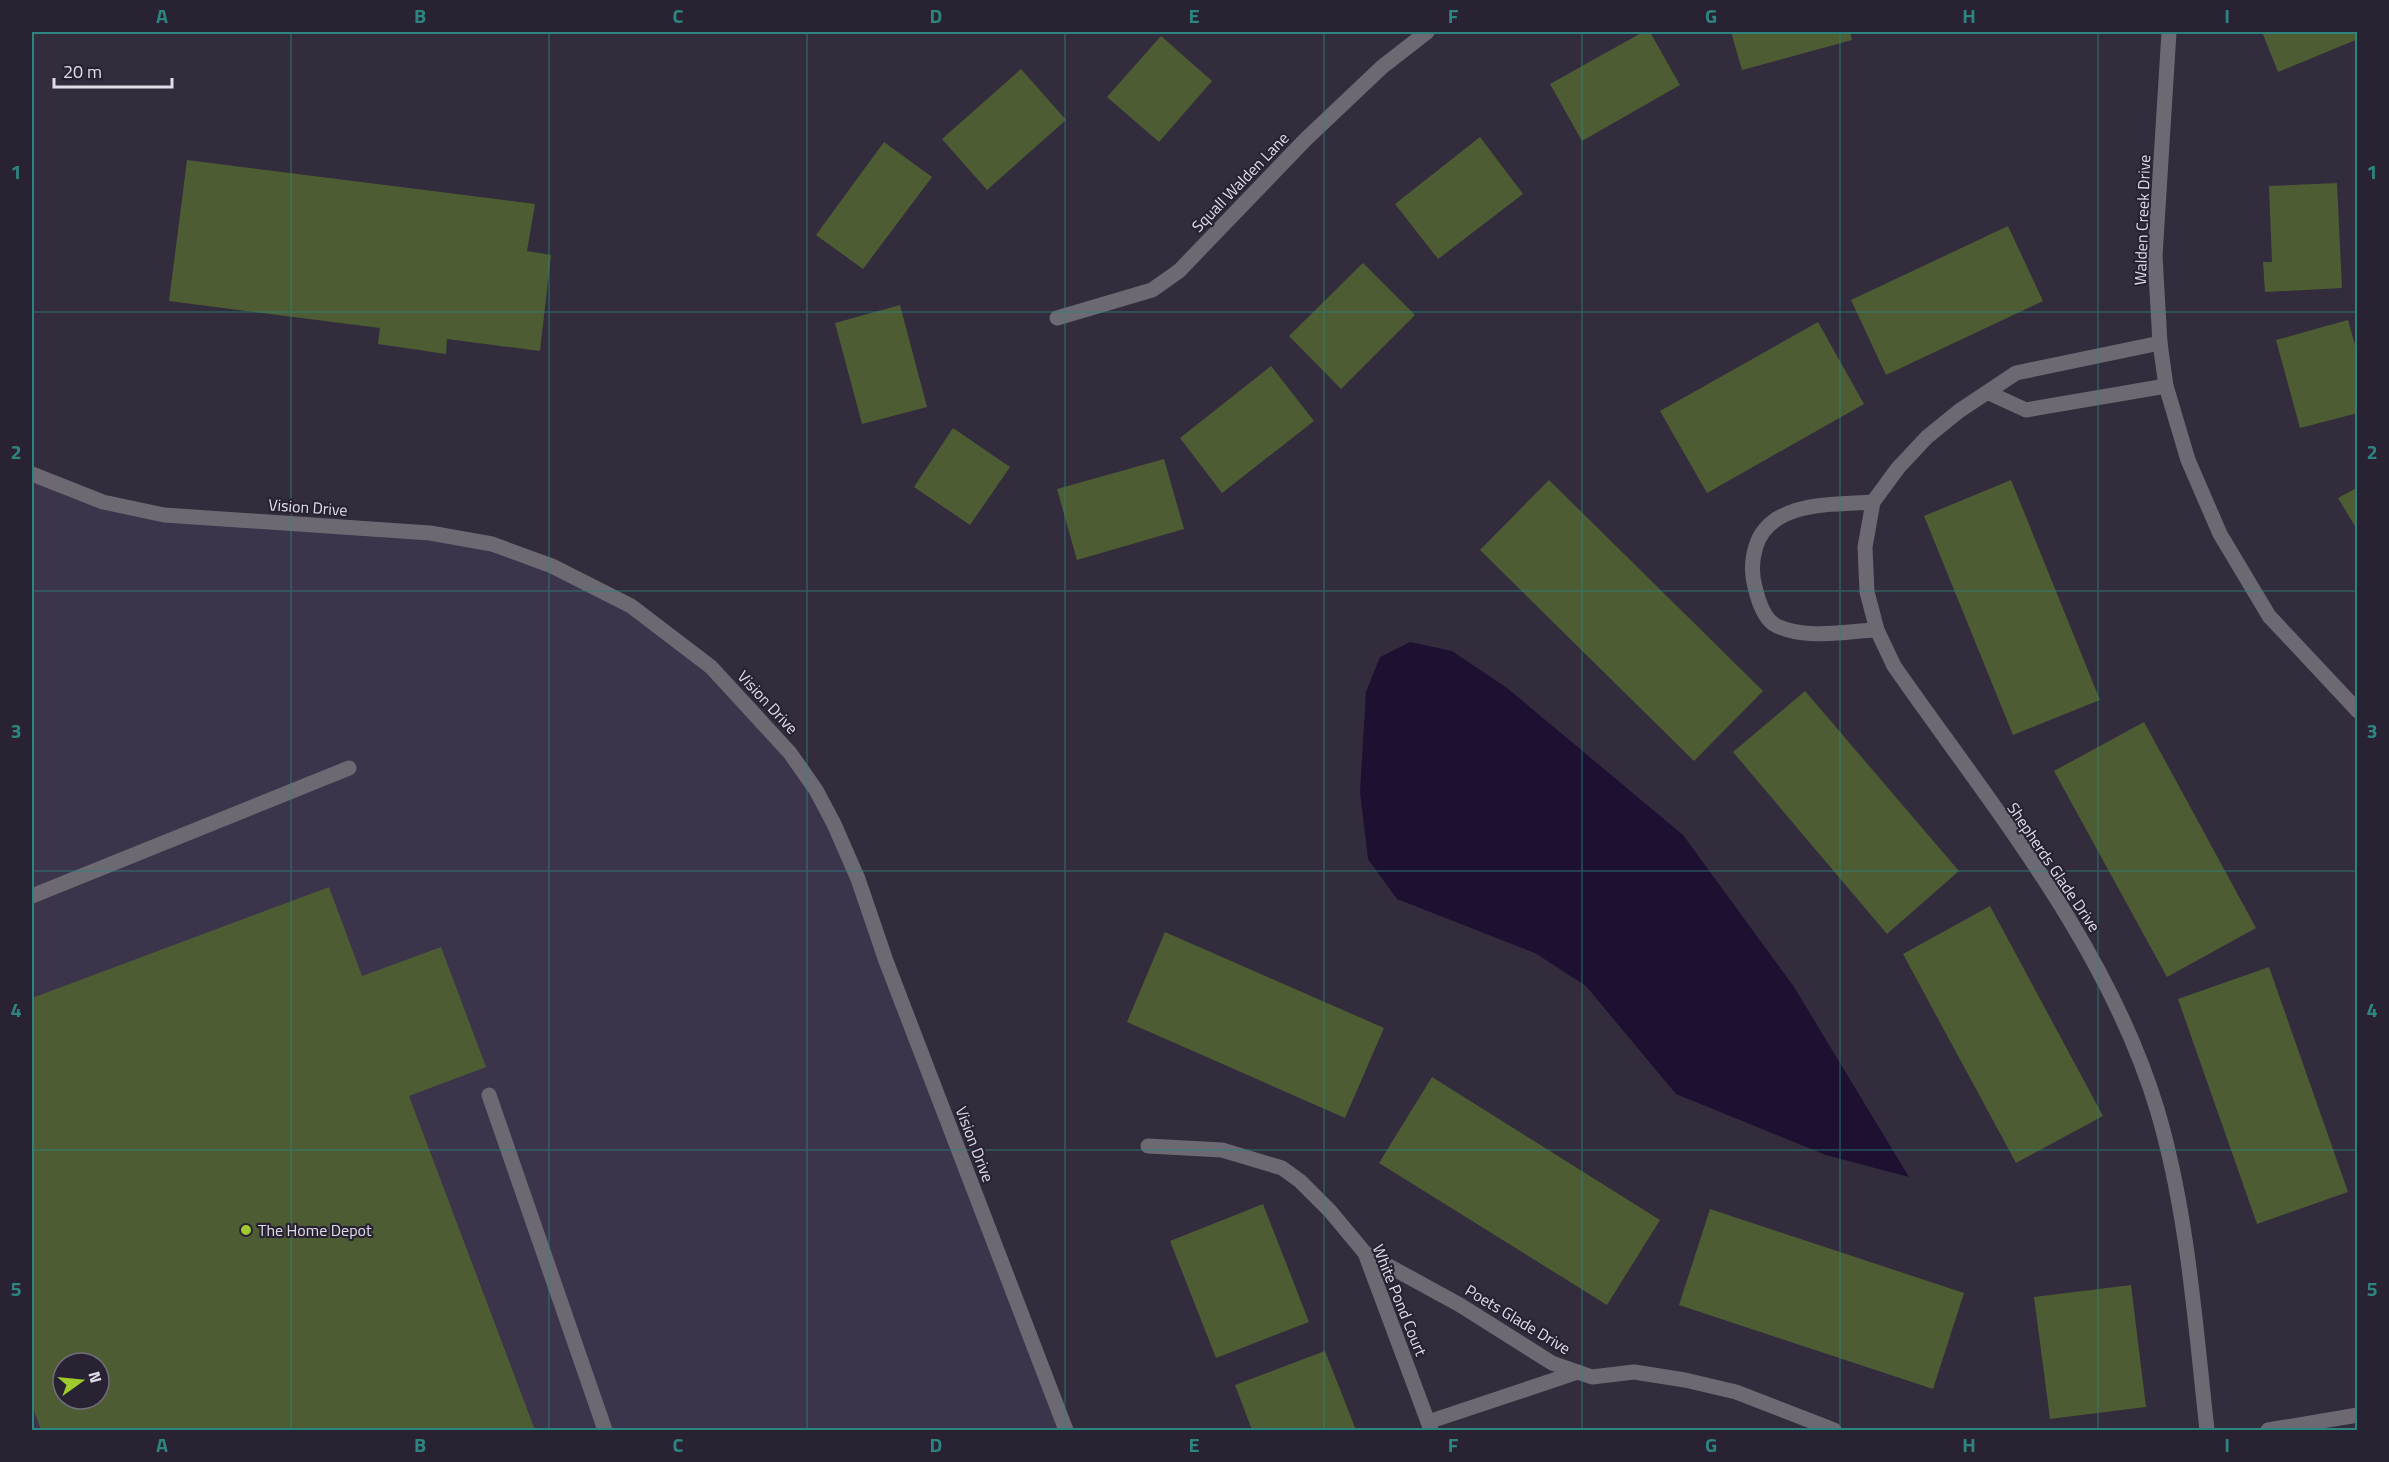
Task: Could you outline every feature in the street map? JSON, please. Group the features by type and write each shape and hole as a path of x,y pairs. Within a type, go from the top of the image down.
{"street":[{"name":"Squall Walden Lane","path":"1057,318 1152,290 1179,271 1306,139 1382,67 1427,32"},
{"name":"Walden Creek Drive","path":"2169,32 2156,256 2160,343 2166,386 2188,460 2220,534 2269,616 2358,711"},
{"name":"Shepherds Glade Drive","path":"2160,343 2016,373 1959,411 1927,437 1898,468 1873,502 1865,547 1867,592 1877,630 1894,666 2064,910 2102,975 2132,1039 2157,1109 2182,1223 2207,1431"},
{"path":"1989,393 2026,410 2166,386"},
{"name":"Vision Drive","path":"32,474 104,502 164,514 430,533 492,544 552,566 632,606 711,667 790,753 816,790 834,824 858,879 886,961 1066,1431"},
{"path":"1873,502 1796,510 1771,522 1759,537 1752,558 1753,580 1759,604 1774,625 1800,633 1877,630"},
{"path":"32,896 349,768"},
{"path":"489,1095 605,1431"},
{"name":"White Pond Court","path":"1148,1146 1222,1150 1282,1168 1300,1181 1330,1211 1365,1253 1429,1426"},
{"name":"Poets Glade Drive","path":"1365,1253 1460,1305 1552,1363 1592,1377 1634,1372 1736,1392 1834,1431"},
{"path":"1429,1426 1578,1372"},
{"path":"2268,1431 2358,1415"}],"shaded area":[{"path":"32,474 103,502 492,544 631,606 711,667 816,790 1066,1430 32,1430"},
{"path":"1410,642 1452,651 1507,688 1683,835 1794,987 1909,1177 1826,1155 1676,1094 1586,986 1535,953 1397,899 1368,859 1360,792 1366,692 1380,657"}],"building":[{"path":"1643,32 1650,32 1680,85 1582,141 1550,84"},
{"path":"1731,32 1850,32 1852,40 1742,70"},
{"path":"2262,32 2358,32 2358,39 2278,72"},
{"path":"1161,36 1212,81 1159,142 1107,97"},
{"path":"1021,69 1066,120 987,190 942,139"},
{"path":"1480,137 1523,194 1438,259 1395,204"},
{"path":"884,142 932,177 863,269 816,235"},
{"path":"187,160 535,204 527,251 551,255 540,351 447,339 446,354 378,344 380,328 169,301"},
{"path":"2337,183 2342,288 2265,292 2263,262 2272,262 2269,186"},
{"path":"2008,226 2043,301 1886,375 1851,300"},
{"path":"1363,263 1415,315 1341,389 1289,336"},
{"path":"900,305 927,407 862,424 835,323"},
{"path":"2348,320 2358,356 2358,413 2300,428 2276,340"},
{"path":"1818,322 1864,404 1707,493 1660,411"},
{"path":"1271,366 1314,421 1222,493 1180,438"},
{"path":"953,428 1010,467 970,525 914,487"},
{"path":"1164,459 1184,529 1077,560 1057,489"},
{"path":"1549,480 1763,691 1694,761 1480,550"},
{"path":"2011,480 2100,700 2013,735 1924,516"},
{"path":"2358,487 2358,531 2338,498"},
{"path":"1805,691 1959,871 1887,934 1733,752"},
{"path":"2144,722 2256,928 2167,977 2054,771"},
{"name":"The Home Depot","path":"329,887 362,976 441,947 486,1067 409,1096 535,1430 41,1430 32,1405 32,998"},
{"path":"1990,906 2103,1116 2016,1163 1903,954"},
{"path":"1165,932 1384,1028 1345,1118 1127,1022"},
{"path":"2269,967 2348,1192 2257,1224 2178,999"},
{"path":"1432,1077 1660,1220 1607,1305 1379,1163"},
{"path":"1263,1204 1309,1322 1216,1358 1170,1241"},
{"path":"1710,1209 1964,1293 1933,1389 1679,1305"},
{"path":"2131,1285 2146,1407 2050,1419 2034,1297"},
{"path":"1325,1351 1356,1430 1252,1430 1235,1385"}],"place":[{"name":"The Home Depot","path":"246,1230"}]}
